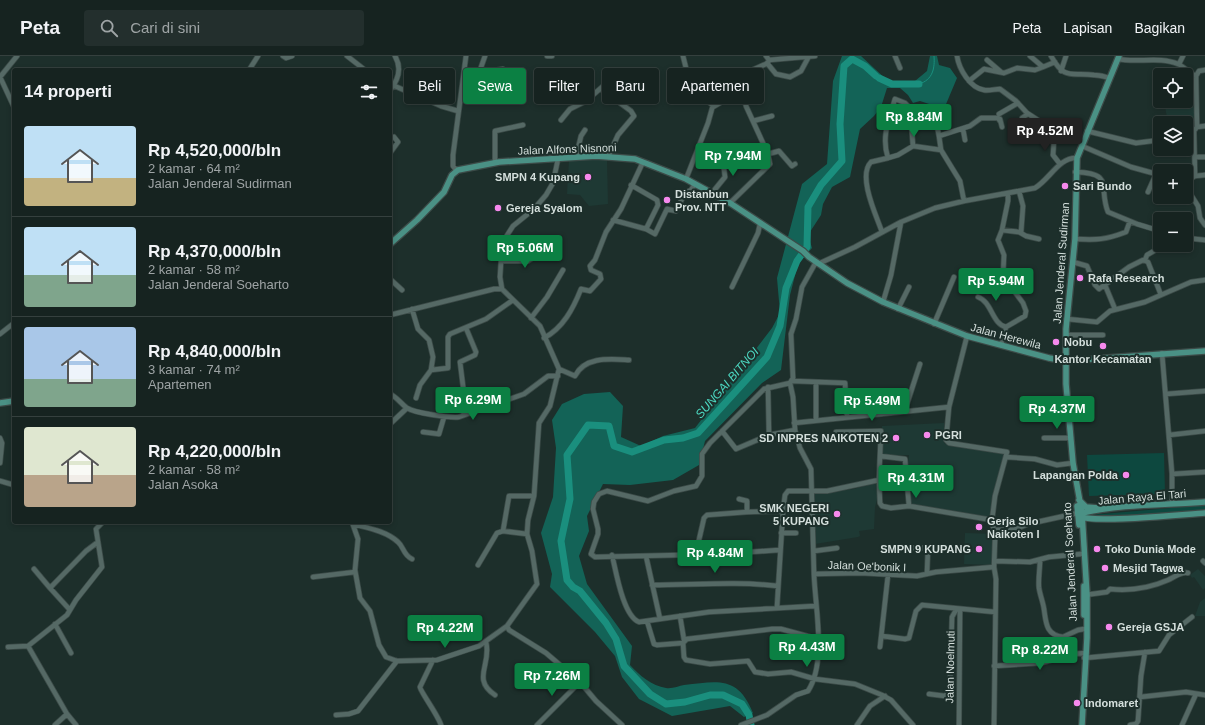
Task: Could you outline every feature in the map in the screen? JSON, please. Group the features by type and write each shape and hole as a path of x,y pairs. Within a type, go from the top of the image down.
{"main road":[{"name":"Jalan Jenderal Sudirman","path":"1065,361 1066,329 1075,238 1075,172 1077,158 1118,58"},
{"name":"Jalan Alfons Nisnoni","path":"457,171 495,162 576,157 624,157 643,162 686,179 712,193 730,203 803,251 809,257"},
{"path":"392,240 417,220 444,192 452,175 457,171"},
{"name":"Jalan Herewila","path":"809,257 847,283 898,309 967,336 1001,346 1065,361 1205,351"},
{"path":"1065,361 1064,333 1066,329"},
{"name":"Jalan Jenderal Soeharto","path":"1065,361 1064,381 1066,384 1073,463 1080,515 1085,595 1085,656 1081,725"},
{"path":"0,403 12,400"},
{"path":"1077,500 1088,508 1112,509"},
{"name":"Jalan Raya El Tari","path":"1080,515 1112,509 1205,502"},
{"name":"Jalan Raya El Tari","path":"1080,515 1112,519 1205,513"},
{"path":"1081,527 1091,522 1112,519"},
{"name":"Jalan Jenderal Soeharto","path":"1081,527 1081,554 1085,595 1085,656"}],"street":[{"path":"12,103 0,77 17,56"},
{"path":"250,68 258,56"},
{"path":"283,56 286,58 292,56"},
{"path":"347,56 362,68"},
{"path":"392,85 400,69 395,56"},
{"path":"465,68 466,56"},
{"path":"481,68 485,56"},
{"path":"547,56 552,56"},
{"path":"683,56 692,92 712,103 713,107"},
{"path":"730,203 769,166 768,154 745,102 748,76 753,69 768,60 808,58 815,56"},
{"path":"895,56 900,68"},
{"path":"957,56 969,81 978,89 1000,89 1018,103 1028,114 1050,128 1054,140 1054,155 1060,164"},
{"path":"1030,56 1043,67"},
{"path":"1051,56 1061,70 1074,76 1095,74 1110,78"},
{"path":"1061,70 1066,56"},
{"path":"1179,64 1183,56"},
{"path":"768,60 776,74 790,77 801,71 808,58"},
{"path":"1118,58 1133,61 1160,60 1179,64 1185,70 1196,76"},
{"path":"987,60 1002,72"},
{"path":"969,81 984,70 1002,72 1017,68 1035,70 1055,62"},
{"path":"1205,70 1199,71 1196,76 1195,129 1195,176 1205,176"},
{"path":"457,171 453,164 458,111 463,86"},
{"path":"392,87 423,97 441,106 458,111"},
{"path":"594,94 601,88 631,111 634,116 618,135 608,157"},
{"path":"888,158 884,147 884,137 895,99 905,103 910,108 913,146"},
{"path":"1002,127 1000,121 1001,113 1018,103"},
{"path":"561,120 570,109 579,104"},
{"path":"686,179 713,107 718,104"},
{"path":"1021,122 1022,118 1028,114"},
{"path":"753,121 772,116"},
{"path":"939,136 963,129 984,117 998,118 1000,121"},
{"path":"495,162 495,131 523,126"},
{"path":"937,126 941,150 960,181 964,201"},
{"path":"1195,129 1205,126"},
{"path":"963,129 965,140"},
{"path":"576,157 580,136 584,130"},
{"path":"1088,131 1136,143 1153,141"},
{"path":"392,150 398,141 394,137"},
{"path":"882,232 866,187 867,168 871,162 898,155 913,146 941,150"},
{"path":"1082,146 1131,167 1153,174"},
{"path":"768,154 777,151 792,166 795,164"},
{"path":"712,193 725,176 722,153"},
{"path":"1195,157 1205,157"},
{"path":"814,574 810,468 802,454 794,423 791,334 796,319 802,287 817,263 855,248 901,222 935,208 1038,186 1052,174 1060,164 1067,159 1077,158"},
{"path":"353,524 358,539 355,572 360,597 370,611 381,651 386,657 397,661 433,660 459,653 486,642 507,626 537,584 532,551 527,534 528,520 534,496 539,423 550,406 559,369 540,326 512,300 502,288 500,277 502,247 506,236 513,226 534,209 546,195 553,183 558,159"},
{"path":"544,338 559,328 582,289 590,291 602,279 600,274 591,270 590,266 595,260 613,220 621,209 643,162"},
{"path":"1075,172 1090,172 1099,178 1104,188 1107,211 1153,229"},
{"path":"613,220 646,229 655,234 667,209 676,211 685,194 691,190 695,184"},
{"path":"1148,192 1153,184"},
{"path":"631,185 657,200 658,205 646,229"},
{"path":"1019,191 1023,206 1021,233"},
{"path":"1001,346 1006,327 1024,316 1026,311 1023,303 1003,276 1004,255 998,240 1002,230 1008,193"},
{"path":"1193,198 1198,206 1200,218 1205,225"},
{"path":"1075,238 1107,239 1126,232 1130,221"},
{"path":"883,302 891,275 901,222"},
{"path":"732,287 758,233 760,224"},
{"path":"1002,230 1021,233 1026,236 1039,239"},
{"path":"1193,239 1205,240"},
{"path":"1146,260 1147,255 1153,251"},
{"path":"502,260 528,261 531,259 533,253"},
{"path":"1073,262 1087,266 1097,288 1105,285 1135,264 1146,260"},
{"path":"1146,260 1161,295"},
{"path":"531,318 547,297 563,270"},
{"path":"934,324 954,277"},
{"path":"1067,320 1097,322 1107,312 1145,302 1191,282 1205,280"},
{"path":"392,281 402,290"},
{"path":"1105,285 1115,309"},
{"path":"898,309 909,286"},
{"path":"392,314 502,288"},
{"path":"978,297 985,301 998,323 1006,327"},
{"path":"431,370 448,369 449,335 488,317 512,300"},
{"path":"412,309 418,328 430,342 433,357 431,370 420,385 416,398"},
{"path":"0,334 12,325"},
{"path":"464,415 461,402 464,394 460,362 474,355 476,352 466,328"},
{"path":"1067,335 1104,335"},
{"path":"967,336 949,407 946,442 1006,451 1006,457 998,482 992,520 994,530 994,567 996,579 994,725"},
{"path":"1162,353 1172,474 1172,504"},
{"path":"559,369 575,376 580,369 590,362 629,360"},
{"path":"906,410 920,364"},
{"path":"392,396 408,408 452,418 524,394 548,376 558,376"},
{"path":"779,550 723,554 696,553 646,556 612,555 595,557 591,555 598,529 594,502 599,494 607,491 648,501 674,491 696,486 702,476 703,452 710,443 761,392 768,387 792,382 845,383 847,416"},
{"path":"816,382 816,420"},
{"path":"768,387 770,435"},
{"path":"1166,394 1205,391"},
{"path":"794,423 847,416 949,407"},
{"path":"392,422 408,408"},
{"path":"423,432 439,434 444,417"},
{"path":"722,432 736,449 770,435 795,430"},
{"path":"836,432 881,431 878,480 881,505 891,508 909,506 992,520"},
{"path":"1169,435 1205,431"},
{"path":"0,438 2,443 0,463"},
{"path":"1044,438 1071,438"},
{"path":"880,456 905,459 909,506"},
{"path":"1006,457 1035,459 1057,465 1073,463"},
{"path":"1172,474 1205,472"},
{"path":"777,607 779,550 785,494 788,491 840,489 878,480"},
{"path":"0,481 12,484"},
{"path":"503,531 509,496 534,496"},
{"path":"739,499 747,500 747,512"},
{"path":"696,553 705,516 747,512 783,511"},
{"path":"994,530 1014,530 1028,524 1080,515"},
{"path":"8,647 28,646 70,610 76,600 103,566 96,529 101,524"},
{"path":"356,524 382,532 392,538 400,544 405,554 412,559"},
{"path":"478,565 496,534 503,531 527,534"},
{"path":"781,533 796,533"},
{"path":"50,588 86,551 98,542"},
{"path":"814,551 837,548"},
{"path":"891,548 928,548 927,573"},
{"path":"995,561 1022,562 1040,560 1055,556 1081,554"},
{"path":"612,555 621,590 630,614 636,621 777,607 815,606"},
{"path":"646,556 660,619"},
{"path":"1040,560 1039,588 1044,609 1044,620 1047,626 1053,633 1063,637 1078,630 1084,629"},
{"name":"Jalan Oe'bonik I","path":"815,679 818,639 814,574 888,574 916,576 927,573 994,567"},
{"path":"34,569 70,610"},
{"path":"313,578 355,572"},
{"path":"1085,595 1107,592 1110,589 1125,591 1138,589 1161,583 1183,572 1188,573"},
{"path":"880,646 888,574"},
{"path":"652,585 707,582 778,586"},
{"path":"882,636 905,639 909,638 916,611 920,606 948,607 958,610 995,612"},
{"path":"929,694 945,696 950,691 952,678 950,659 952,617 958,610"},
{"name":"Jalan Noelmuti","path":"958,610 960,634 959,725"},
{"path":"680,616 684,641 684,658 686,660 710,664 748,661 755,672 768,674 791,672 815,679 854,684 885,696 896,705 905,718 913,725"},
{"path":"994,666 1041,663 1085,656 1160,651 1169,635 1192,617"},
{"path":"647,621 655,644 772,629 781,629 818,639"},
{"path":"55,624 71,653"},
{"path":"507,626 509,630 546,653 580,682 596,701 622,725"},
{"path":"951,634 960,634"},
{"path":"486,642 488,653 483,681 486,689 495,695"},
{"path":"28,646 67,714 76,725"},
{"path":"1130,725 1136,724 1138,721 1141,676 1145,652"},
{"path":"950,659 959,659"},
{"path":"433,660 420,690 431,704 441,725"},
{"path":"336,715 349,714 358,711 397,661"},
{"path":"741,725 749,724 777,710 796,695 808,691 815,679"},
{"path":"537,725 580,682"},
{"path":"950,691 959,691"},
{"path":"1140,697 1186,692 1205,695"},
{"path":"1182,725 1196,694"},
{"path":"856,725 870,706 885,696"},
{"path":"55,725 67,714"}],"shaded area":[{"path":"1193,101 1196,126 1195,129 1193,130 1193,116 1167,116 1165,108 1193,108"},
{"name":"SMPN 4 Kupang","path":"569,160 607,160 608,204 589,206 580,195 567,194"},
{"path":"944,423 944,443 1004,454 995,488 991,518 910,505 907,471 909,455 882,456 882,426"},
{"name":"SMK NEGERI 5 KUPANG","path":"874,482 877,484 878,496 875,507 874,529 859,531 860,536 858,537 815,544 814,493 854,489"},
{"name":"SMPN 9 KUPANG","path":"965,533 994,534 993,565 964,564"},
{"path":"1198,569 1205,576 1205,588 1203,590 1194,577 1192,578 1190,575"},
{"path":"1205,598 1205,616 1195,616 1200,602"}],"green space":[{"path":"842,56 861,56 889,82 915,81 927,71 930,56 937,56 939,65 950,68 957,78 944,109 920,101 913,103 908,95 900,88 887,88 881,107 860,129 850,177 832,187 823,204 821,215 808,235 812,248 798,264 790,295 781,370 762,383 705,441 699,465 673,480 630,485 603,484 587,516 589,531 579,556 587,584 632,646 630,665 646,680 661,687 671,688 707,682 717,682 734,687 741,692 753,713 744,717 730,706 672,716 639,699 622,677 615,656 595,632 550,587 552,574 541,533 553,497 556,448 552,420 562,404 584,394 610,392 623,406 621,437 641,446 663,436 695,428 772,328 780,313 777,278 802,184 827,164 833,81"},
{"name":"Lapangan Polda","path":"1164,453 1165,494 1089,496 1087,455"},
{"path":"1205,505 1205,512 1089,517 1091,515"}],"waterway":[{"path":"919,84 930,77 934,65 934,56"},
{"name":"SUNGAI BITNOI","path":"751,725 749,715 742,704 723,695 710,695 685,702 666,704 650,694 624,666 616,639 606,623 580,591 573,587 567,580 561,541 570,499 567,455 588,425 609,426 614,446 632,452 664,440 683,438 698,433 767,357 780,326 786,288 797,261 807,247 808,207 821,185 842,161 840,124 844,66 852,59 865,66 876,76"},
{"name":"SUNGAI BITNOI","path":"879,78 892,84 919,84"}],"place":[{"name":"SMPN 4 Kupang","path":"588,177"},
{"name":"Sari Bundo","path":"1065,186"},
{"name":"Distanbun Prov. NTT","path":"667,200"},
{"name":"Gereja Syalom","path":"498,208"},
{"name":"Rafa Research","path":"1080,278"},
{"name":"Nobu","path":"1056,342"},
{"name":"Kantor Kecamatan","path":"1103,346"},
{"name":"PGRI","path":"927,435"},
{"name":"SD INPRES NAIKOTEN 2","path":"896,438"},
{"name":"Lapangan Polda","path":"1126,475"},
{"name":"SMK NEGERI 5 KUPANG","path":"837,514"},
{"name":"Gerja Silo Naikoten I","path":"979,527"},
{"name":"SMPN 9 KUPANG","path":"979,549"},
{"name":"Toko Dunia Mode","path":"1097,549"},
{"name":"Mesjid Tagwa","path":"1105,568"},
{"name":"Gereja GSJA","path":"1109,627"},
{"name":"Indomaret","path":"1077,703"}]}
